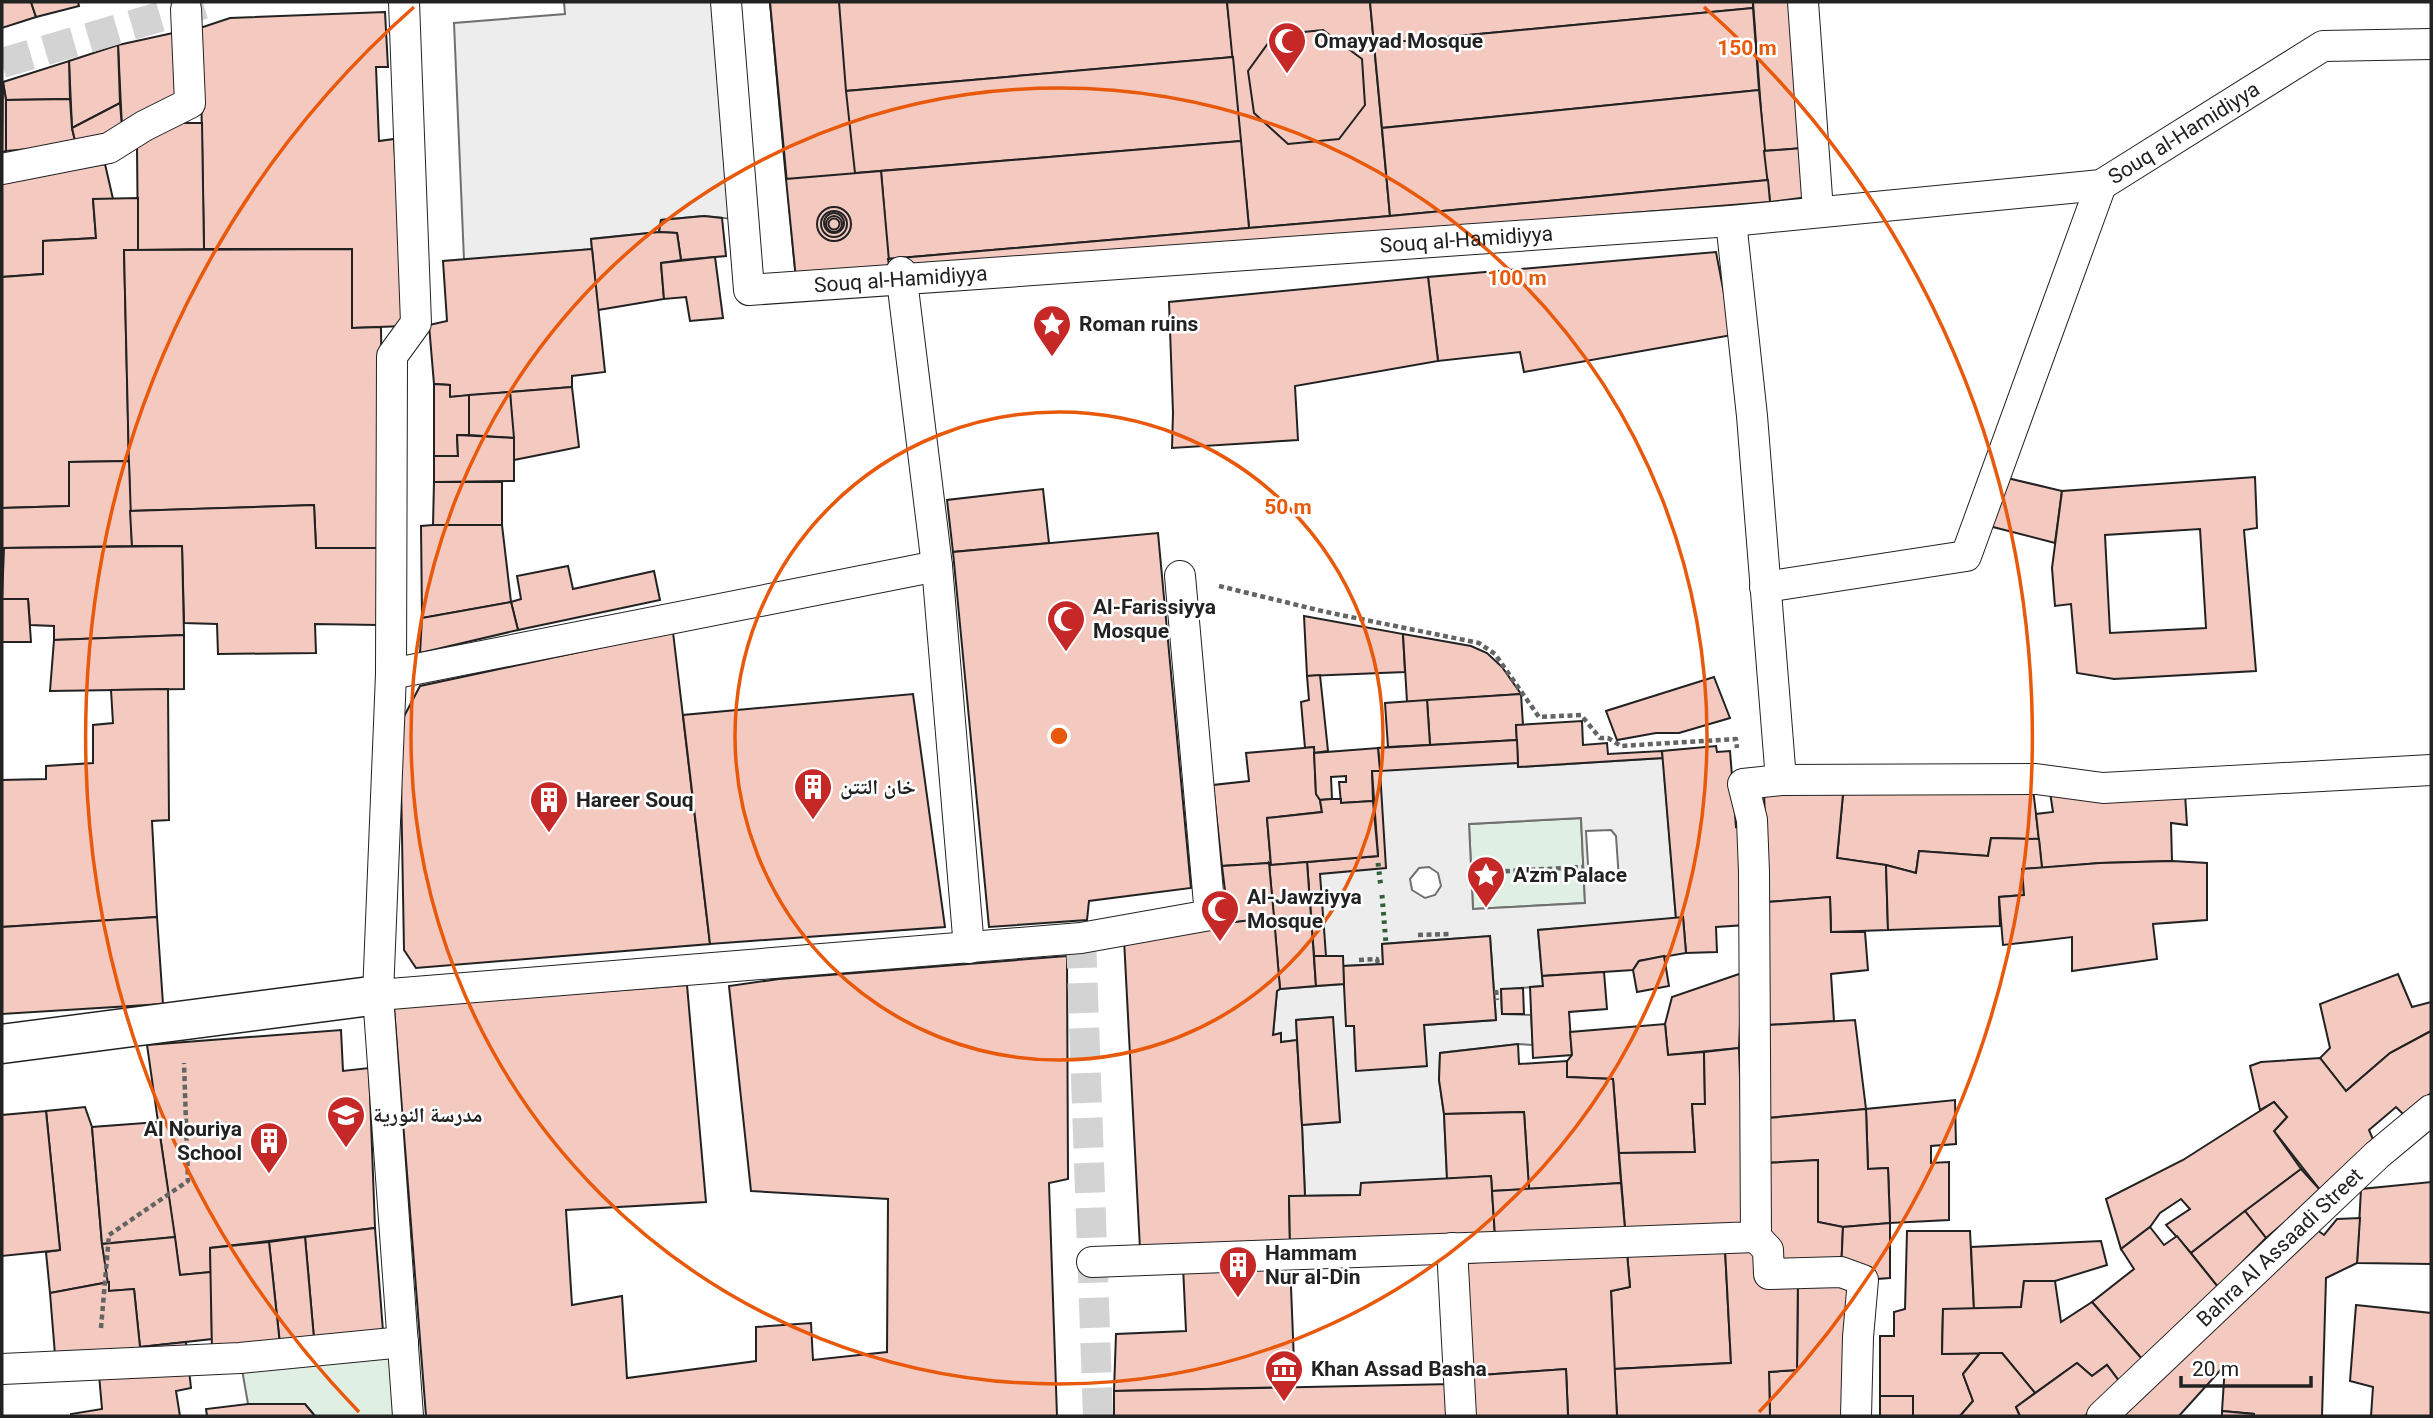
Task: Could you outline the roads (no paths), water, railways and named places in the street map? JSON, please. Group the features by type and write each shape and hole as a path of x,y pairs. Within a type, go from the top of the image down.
{"street":[{"path":"404,2 416,323 392,356 391,674 378,995 408,1416"},
{"name":"Souq al-Hamidiyya","path":"726,2 749,289 901,275 1731,221 2101,185 2323,46 2431,44"},
{"path":"1803,2 1818,211"},
{"path":"2,169 110,148 144,125 190,103 186,9"},
{"path":"1765,587 1966,556 2101,185"},
{"path":"1731,221 1752,416 1781,780"},
{"path":"901,275 937,566 969,948"},
{"path":"391,674 937,566"},
{"path":"2,1044 378,995 1081,938 1210,915 1180,576"},
{"path":"1856,1416 1863,1280 1841,1272 1769,1274 1768,1250 1756,1237 1754,872 1752,820 1743,784 1781,780 2036,779 2103,788 2431,770"},
{"name":"Bahra Al Assaadi Street","path":"2102,1416 2357,1174 2431,1111"},
{"path":"1092,1262 1756,1237"},
{"path":"1452,1248 1461,1416"},
{"path":"2,1368 240,1358 403,1342"}],"tunnel":[{"path":"2,63 211,2"},
{"path":"1081,938 1098,1416"}],"place":[{"name":"Omayyad Mosque","path":"1287,75"},
{"name":"Roman ruins","path":"1052,358"},
{"name":"Al-Farissiyya Mosque","path":"1066,653"},
{"name":"خان التتن","path":"813,821"},
{"name":"Hareer Souq","path":"549,834"},
{"name":"A'zm Palace","path":"1486,909"},
{"name":"Al-Jawziyya Mosque","path":"1220,943"},
{"name":"مدرسة النورية","path":"346,1149"},
{"name":"Al Nouriya School","path":"269,1175"},
{"name":"Hammam Nur al-Din","path":"1238,1299"},
{"name":"Khan Assad Basha","path":"1284,1403"}]}
